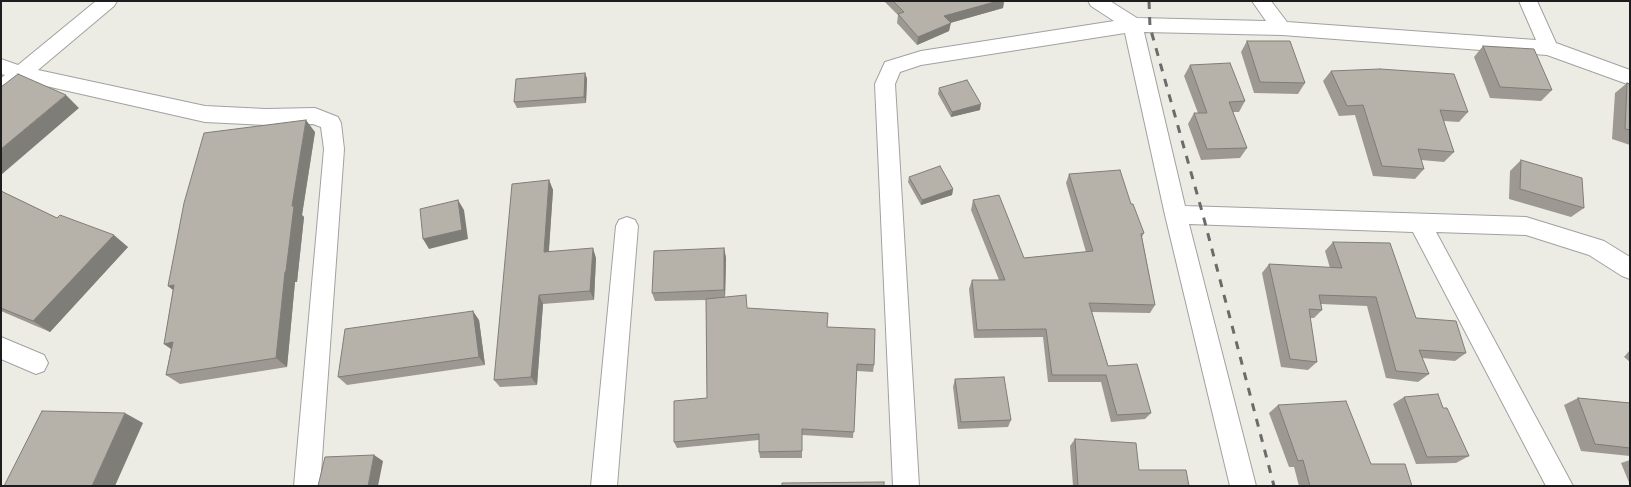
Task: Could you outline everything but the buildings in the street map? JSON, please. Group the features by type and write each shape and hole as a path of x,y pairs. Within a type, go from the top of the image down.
{"street":[{"path":"1,88 108,1"},
{"path":"1097,1 1134,25 1176,215 1243,486"},
{"path":"1261,1 1282,28"},
{"path":"1528,1 1549,48"},
{"path":"906,486 885,84 892,67 921,58 1134,25 1282,28 1549,48 1630,78"},
{"path":"1,66 20,73 205,114 266,117 315,116 331,123 334,149 307,486"},
{"path":"1176,215 1526,226 1596,248 1630,269"},
{"path":"1420,223 1560,486"},
{"path":"604,486 628,226"},
{"path":"1,348 36,363"}],"railway":[{"path":"1149,1 1150,27 1203,215 1274,486"}]}
